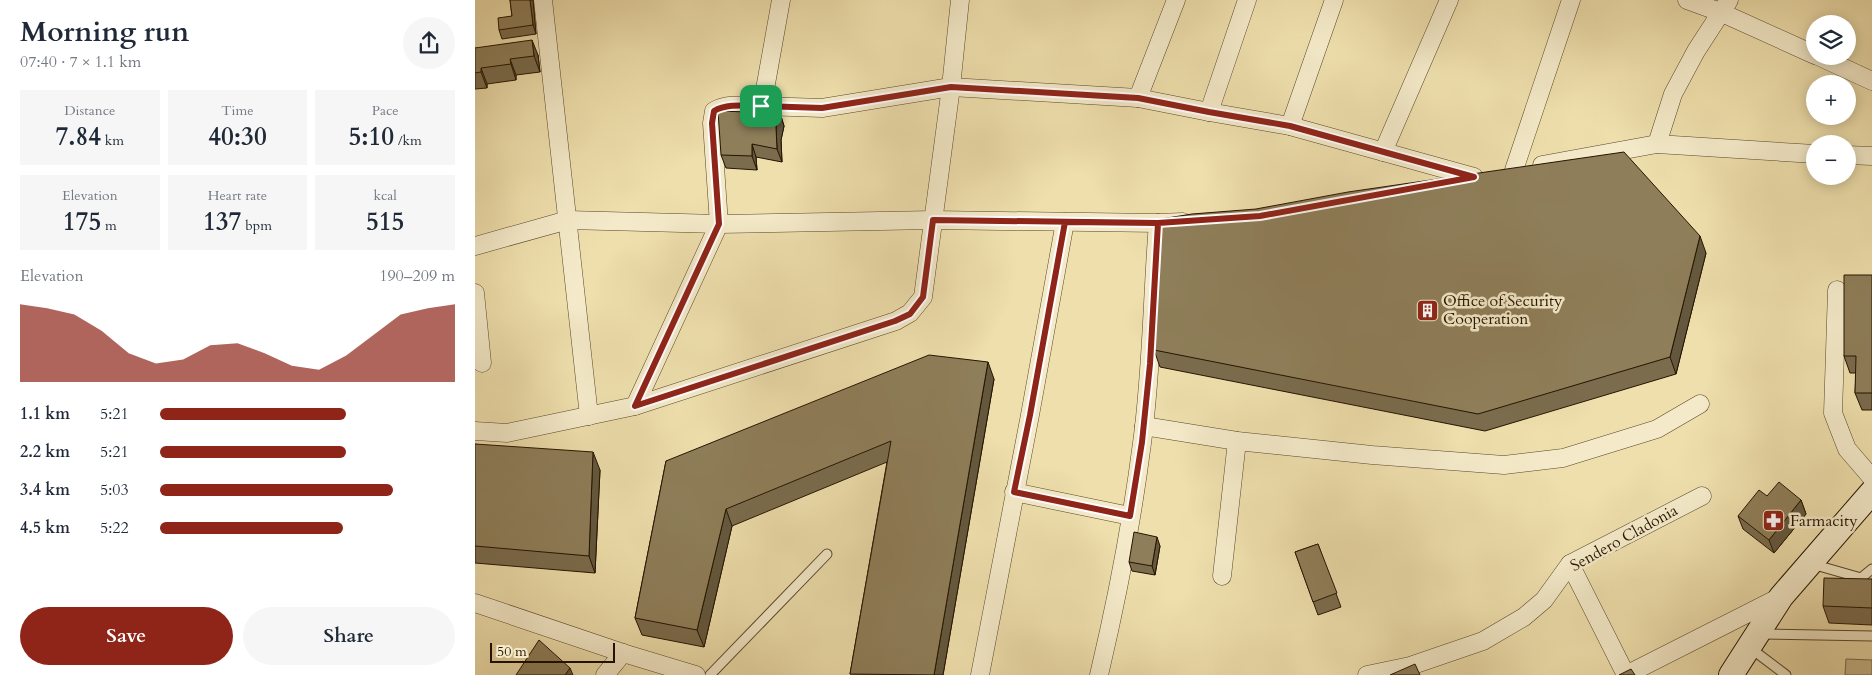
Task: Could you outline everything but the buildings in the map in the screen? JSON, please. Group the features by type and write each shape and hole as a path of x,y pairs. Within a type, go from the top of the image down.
{"main road":[{"path":"1731,675 1781,597 1872,492"}],"street":[{"path":"543,0 589,416"},
{"path":"761,106 781,0"},
{"path":"475,431 507,433 635,406 886,324 910,314 923,297 951,87 960,0"},
{"path":"1138,98 1176,0"},
{"path":"1209,112 1247,0"},
{"path":"1290,126 1334,0"},
{"path":"1383,152 1449,0"},
{"path":"1494,173 1571,0"},
{"path":"1687,0 1724,6 1806,51"},
{"path":"1657,144 1673,94 1724,6"},
{"path":"530,46 548,43"},
{"path":"1836,65 1872,81"},
{"path":"635,406 719,224 712,123 714,111 719,108 729,106 761,106 822,108 951,87 1138,98 1290,126 1383,152 1494,173"},
{"path":"1437,184 1657,144 1806,153"},
{"path":"1856,155 1872,156"},
{"path":"475,246 567,220 719,224 933,220 1158,223 1202,221"},
{"path":"980,675 1065,222"},
{"path":"1099,675 1130,516 1143,426 1150,364 1158,223"},
{"path":"1837,290 1833,413 1847,449 1872,478"},
{"path":"475,293 482,363"},
{"path":"1143,426 1237,441 1372,455 1504,465 1563,458 1657,429 1700,404"},
{"path":"1222,576 1237,441"},
{"path":"1014,492 1130,516"},
{"name":"Sendero Cladonia","path":"1367,675 1410,666 1483,641 1524,617 1544,600 1570,564 1702,496"},
{"path":"1570,564 1626,675 1781,597"},
{"path":"475,603 623,653 696,675"},
{"path":"605,675 623,653"}],"lane":[{"path":"709,675 827,554"},
{"path":"1809,563 1872,581"},
{"path":"1861,578 1872,569"},
{"path":"1753,641 1872,636"},
{"path":"1753,641 1786,675"}],"shaded area":[{"path":"1846,659 1872,660 1872,675 1845,675"}],"place":[{"name":"Office of Security Cooperation","path":"1427,310"},
{"name":"Farmacity","path":"1774,521"}],"route":[{"path":"761,106 729,106 714,111 712,123 719,224 635,406 895,321 910,314 923,297 933,220 1065,222 1158,223 1154,267 1150,364 1142,442 1130,516 1014,492 1065,222 1111,222 1158,223 1260,216 1474,177 1290,126 1138,98 951,87 822,108 761,106"}]}
